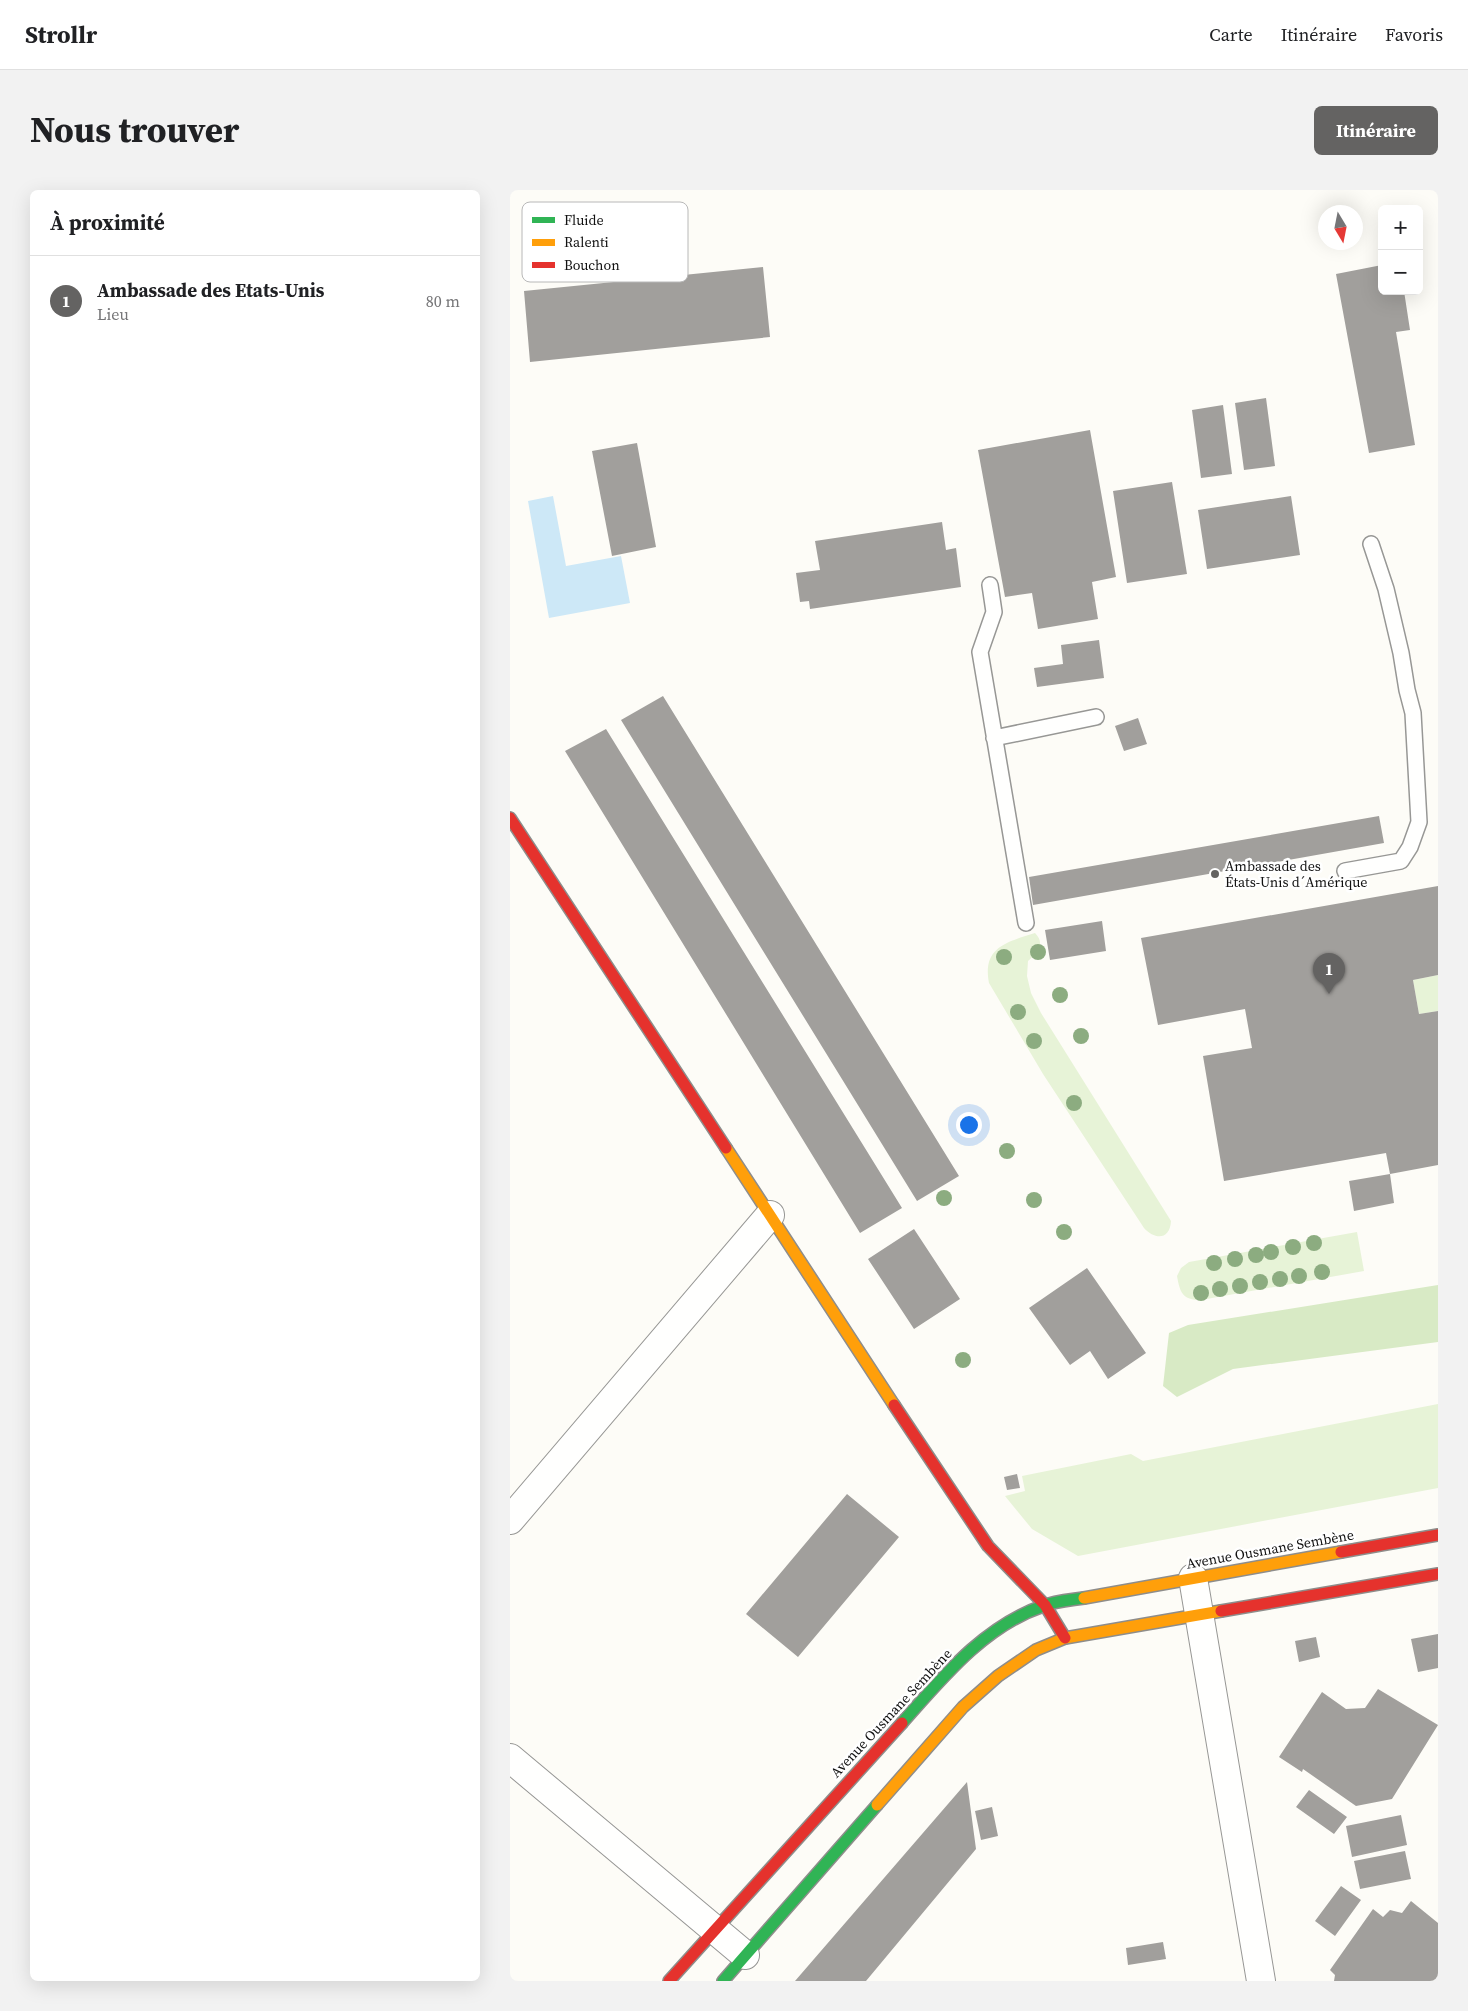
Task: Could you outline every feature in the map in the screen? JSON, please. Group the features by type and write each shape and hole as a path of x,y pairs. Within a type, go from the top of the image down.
{"main road":[{"path":"510,818 988,1546 1044,1605 1065,1638"},
{"name":"Avenue Ousmane Sembène","path":"668,1981 953,1666 1013,1618 1044,1605 1438,1535"},
{"path":"723,1981 962,1707 1010,1665 1034,1651 1065,1638 1438,1574"}],"street":[{"path":"515,1503 770,1216"},
{"path":"1194,1578 1256,1980"},
{"path":"510,1758 746,1955"}],"lane":[{"path":"1345,871 1401,861 1410,847 1419,822 1413,713 1407,690 1402,653 1386,589 1372,544"},
{"path":"990,585 994,612 980,652 1026,923"},
{"path":"994,738 1096,716"}],"green space":[{"path":"1035,933 1040,941 1040,945 1037,952 1028,961 1027,976 1031,993 1041,1013 1171,1221 1168,1232 1165,1235 1153,1235 1144,1228 1043,1074 989,983 989,961 993,954 1006,943"},
{"path":"1438,975 1438,1011 1419,1014 1413,980"},
{"path":"1357,1232 1364,1271 1201,1300 1186,1297 1179,1286 1177,1276 1181,1268 1189,1262"},
{"path":"1438,1285 1438,1342 1233,1369 1177,1397 1163,1386 1169,1333 1188,1325"},
{"path":"1438,1404 1438,1488 1078,1556 1032,1529 1005,1496 1025,1491 1022,1476 1131,1454 1143,1461"}],"water":[{"path":"553,496 566,566 621,556 630,603 549,618 528,501"}],"building":[{"path":"1378,266 1378,295 1405,295 1410,330 1396,332 1415,445 1369,453 1336,274"},
{"path":"763,267 770,337 530,362 524,291 614,282 688,282 688,275"},
{"path":"1266,398 1275,466 1244,470 1235,403"},
{"path":"1223,405 1232,474 1201,478 1192,410"},
{"path":"1090,430 1116,577 1092,582 1098,619 1038,629 1032,593 1005,597 978,450"},
{"path":"637,443 656,547 612,556 592,451"},
{"path":"1172,482 1187,574 1127,583 1113,491"},
{"path":"1291,496 1300,555 1207,569 1198,510"},
{"path":"942,522 946,550 956,548 961,587 810,609 809,601 800,602 796,573 820,570 815,541"},
{"path":"1099,640 1104,678 1037,687 1034,668 1063,664 1061,645"},
{"path":"663,696 959,1176 917,1201 621,720"},
{"path":"1138,718 1147,744 1124,751 1115,726"},
{"path":"606,729 902,1208 860,1233 565,751"},
{"path":"1379,816 1384,843 1033,905 1029,877"},
{"path":"1438,886 1438,975 1413,980 1419,1014 1438,1011 1438,1165 1390,1174 1386,1153 1224,1181 1203,1056 1252,1048 1245,1009 1158,1025 1141,938"},
{"path":"1102,921 1106,951 1050,960 1045,930"},
{"path":"1390,1174 1394,1203 1354,1211 1349,1181"},
{"path":"914,1229 960,1299 914,1329 868,1259"},
{"path":"1087,1268 1146,1353 1108,1379 1090,1351 1070,1365 1029,1308"},
{"path":"1017,1474 1020,1488 1007,1490 1004,1477"},
{"path":"847,1494 899,1537 798,1657 746,1614"},
{"path":"1438,1634 1438,1668 1418,1672 1411,1639"},
{"path":"1316,1637 1320,1657 1299,1662 1295,1641"},
{"path":"1378,1689 1438,1725 1392,1799 1356,1806 1303,1769 1302,1772 1279,1757 1322,1692 1346,1709 1365,1708"},
{"path":"967,1782 976,1849 866,1981 795,1981"},
{"path":"1309,1790 1347,1817 1334,1834 1296,1807"},
{"path":"992,1807 998,1836 981,1840 975,1811"},
{"path":"1401,1815 1407,1845 1352,1857 1346,1826"},
{"path":"1405,1851 1411,1879 1360,1889 1354,1861"},
{"path":"1341,1886 1361,1900 1335,1936 1315,1921"},
{"path":"1411,1901 1438,1923 1438,1981 1334,1981 1335,1975 1330,1970 1373,1909 1383,1917 1390,1910 1402,1913"},
{"path":"1163,1942 1166,1959 1128,1965 1126,1948"}],"traffic: fast":[{"path":"902,1723 965,1655 1002,1626 1048,1604 1084,1598"},
{"path":"723,1981 877,1805"}],"traffic: slow":[{"path":"726,1148 894,1405"},
{"path":"1084,1598 1341,1552"},
{"path":"877,1805 963,1707 998,1676 1036,1650 1065,1638 1221,1611"}],"traffic: jam":[{"path":"510,818 726,1148"},
{"path":"894,1405 988,1546 1045,1605 1065,1638"},
{"path":"1341,1552 1438,1535"},
{"path":"1221,1611 1438,1574"},
{"path":"669,1981 902,1723"}],"place":[{"name":"Ambassade des États-Unis d´Amérique","path":"1215,874"},
{"name":"Ambassade des Etats-Unis","path":"1329,994"}]}
